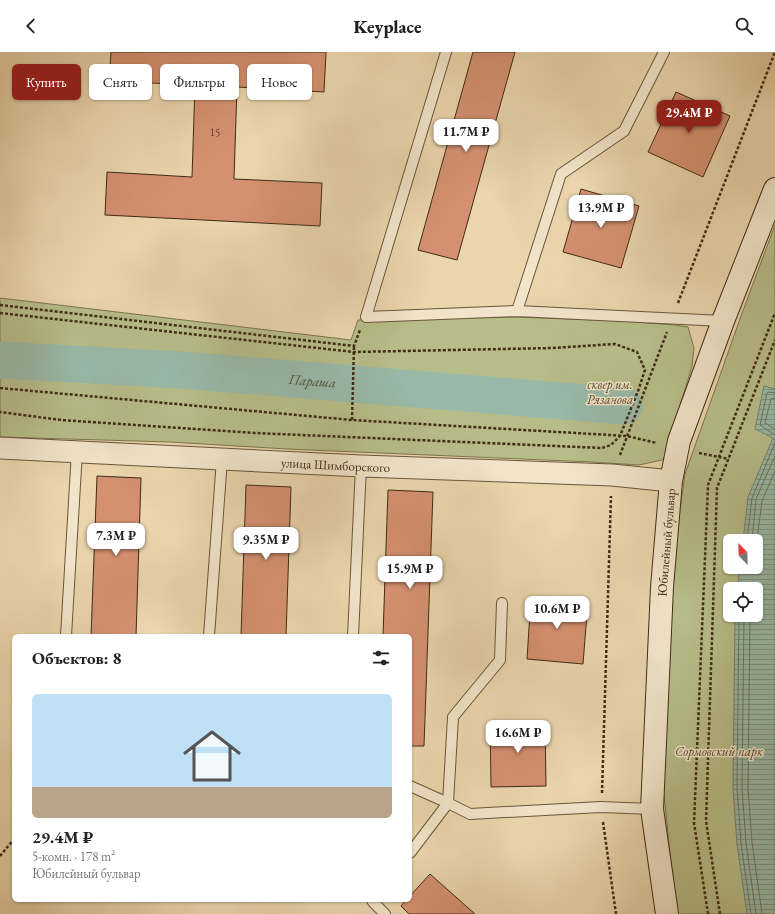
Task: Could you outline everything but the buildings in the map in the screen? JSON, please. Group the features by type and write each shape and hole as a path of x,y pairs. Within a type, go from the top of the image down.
{"street":[{"name":"Юбилейный бульвар","path":"667,914 652,809 662,588 671,481 679,441 723,321 775,189"},
{"name":"улица Шимборского","path":"0,448 361,466 612,475 671,481"}],"lane":[{"path":"446,52 366,317 517,311 723,321"},
{"path":"517,311 561,174 624,131 664,52"},
{"path":"66,634 77,451"},
{"path":"209,634 222,459"},
{"path":"353,634 361,466"},
{"path":"412,850 448,803 453,717 500,660 502,603"},
{"path":"412,787 470,814 602,807 652,809"},
{"path":"373,902 385,914"}],"path":[{"path":"0,305 354,346"},
{"path":"0,313 354,352 553,348 615,344 637,352 645,370 620,436 611,445 602,448 255,433 61,420 0,412"},
{"path":"708,914 694,823 708,485 775,313"},
{"path":"352,420 354,346 366,317"},
{"path":"720,914 706,821 718,488 775,340"},
{"path":"0,388 352,420 626,436"},
{"path":"0,856 12,841"}],"green space":[{"name":"Сормовский парк","path":"775,225 775,914 678,914 662,776 672,569 685,474"},
{"name":"сквер им. Рязанова","path":"0,298 351,340 358,320 516,317 623,321 688,327 694,348 692,366 665,456 662,460 639,465 287,449 170,442 0,437"}],"water":[{"path":"764,386 775,389 775,914 747,914 737,844 733,788 735,622 763,622 763,582 738,582 739,574 763,574 763,534 744,534 748,497 773,438 755,429"}],"waterway":[{"name":"Параша","path":"0,360 181,370 624,406"}]}
